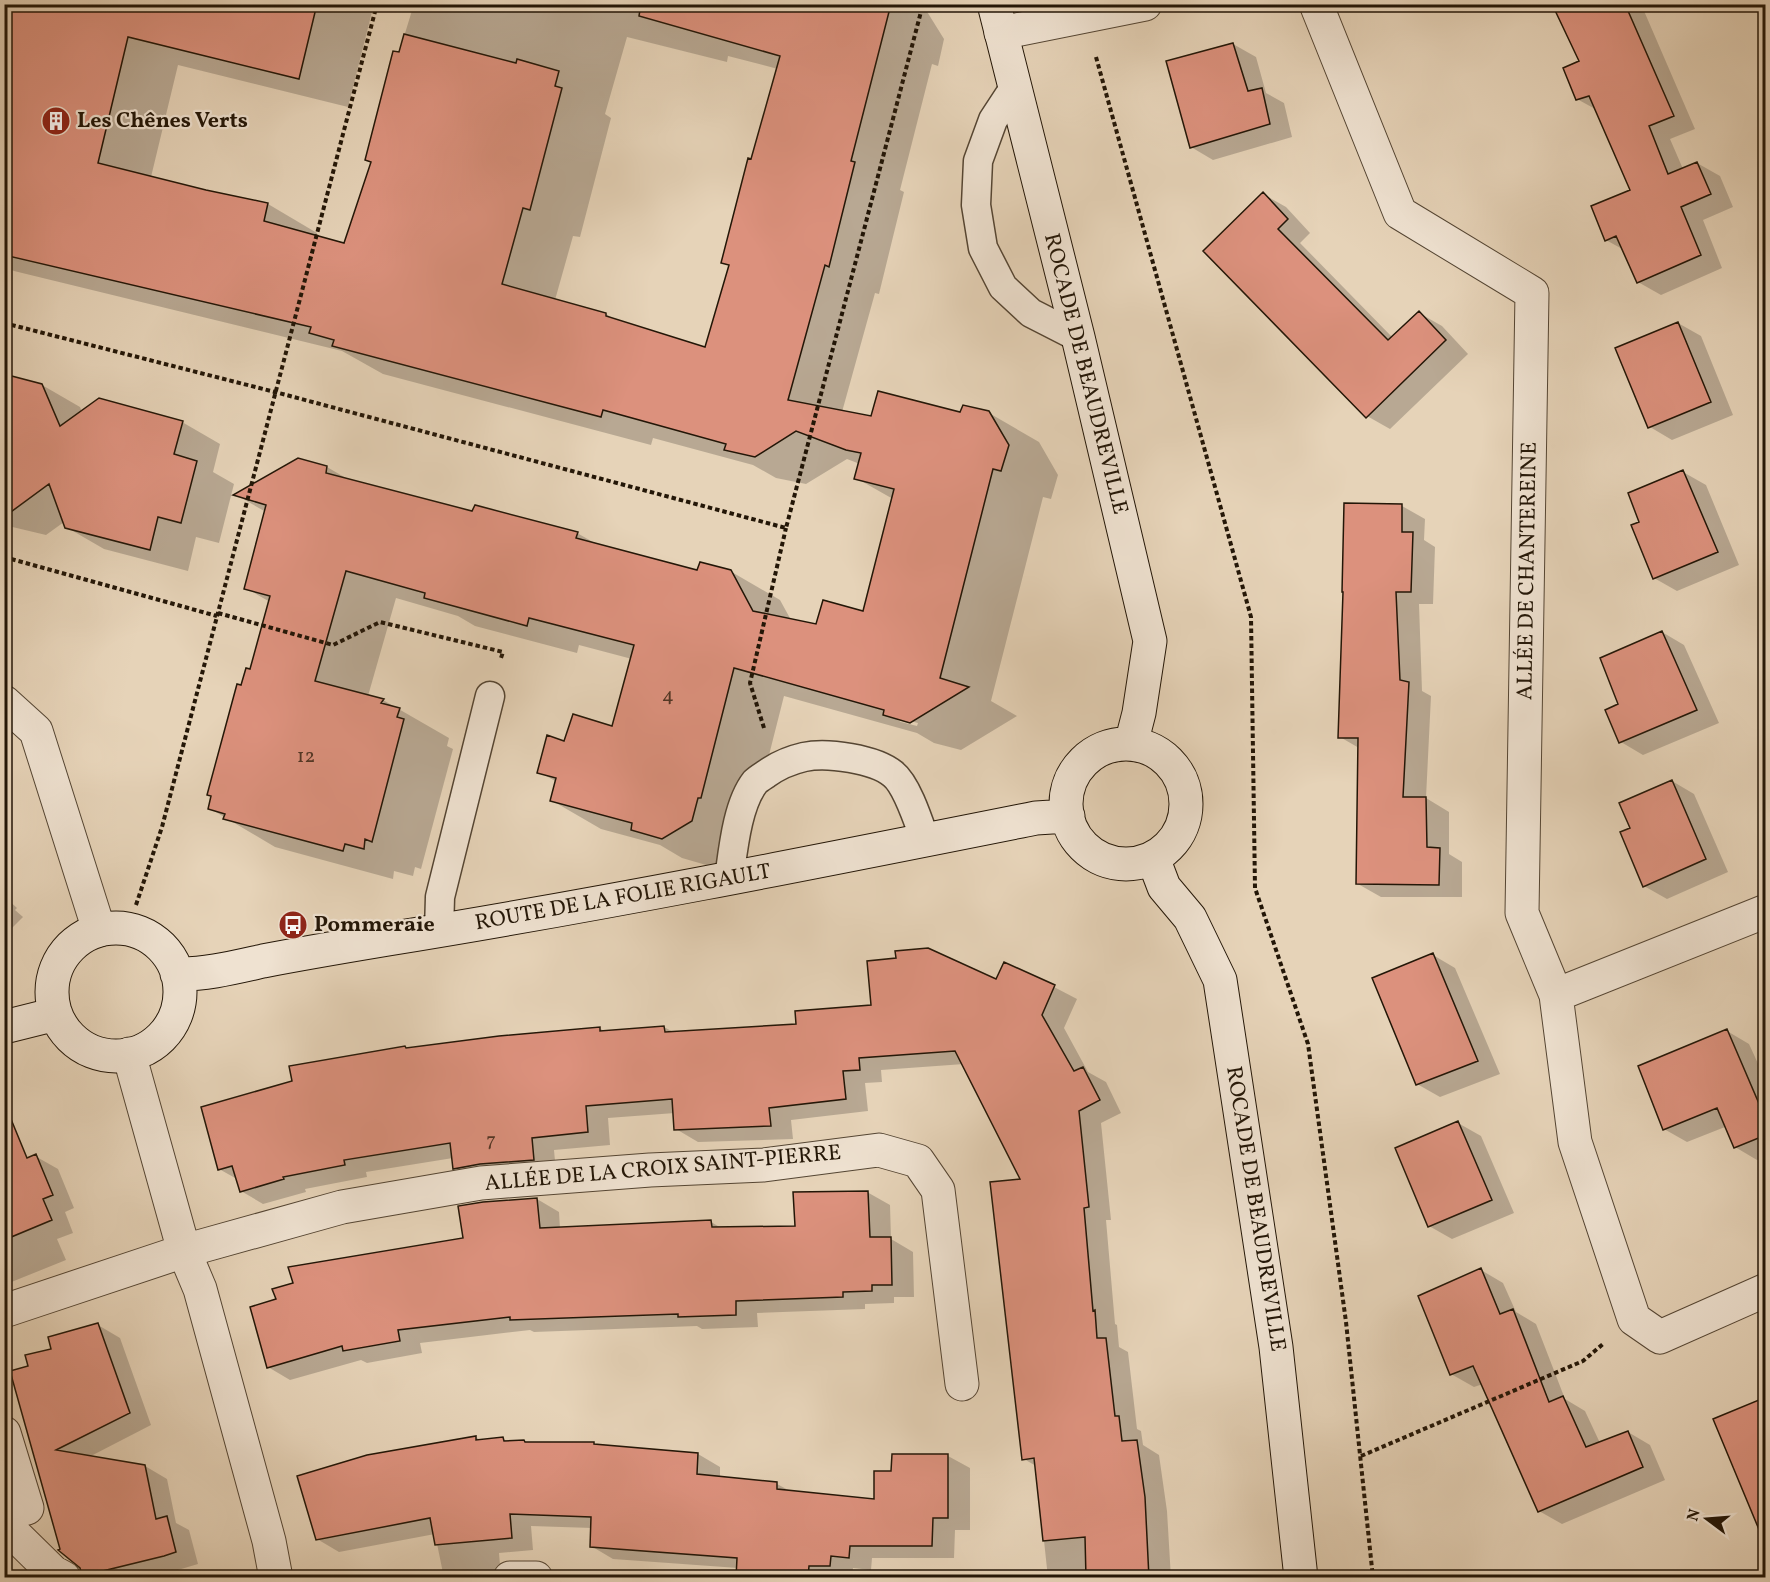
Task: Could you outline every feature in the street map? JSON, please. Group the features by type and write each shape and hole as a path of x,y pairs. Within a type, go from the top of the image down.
{"street":[{"path":"997,19 1084,17 1145,4"},
{"name":"ALLÉE DE CHANTEREINE","path":"1316,4 1400,213 1532,292 1522,913 1556,995"},
{"name":"ROCADE DE BEAUDREVILLE","path":"997,19 1078,337 1150,641 1139,713 1131,744"},
{"path":"4,702 36,731 114,930"},
{"path":"1131,744 1143,746 1161,755 1176,770 1184,788 1186,809 1181,829 1170,846 1153,858 1136,864 1118,864 1101,858 1085,848 1074,834 1068,816 1068,796 1072,778 1080,765 1092,755 1105,748 1131,744"},
{"name":"ROUTE DE LA FOLIE RIGAULT","path":"177,974 189,974 439,931 729,879 1036,818 1068,816"},
{"name":"ROCADE DE BEAUDREVILLE","path":"1153,858 1164,887 1190,918 1220,980 1276,1347 1301,1578"},
{"path":"1766,911 1556,995 1575,1142 1634,1319 1660,1337 1766,1290"},
{"path":"114,930 147,936 167,953 177,974 180,994 176,1013 167,1031 152,1044 129,1054 116,1056 96,1053 79,1044 65,1030 56,1014 52,995 53,976 61,959 72,945 88,934 114,930"},
{"path":"4,1027 56,1014"},
{"path":"129,1054 184,1251 200,1289 266,1530 276,1578"},
{"name":"ALLÉE DE LA CROIX SAINT-PIERRE","path":"4,1311 184,1251 342,1207 481,1183 650,1170 764,1165 879,1150 918,1161 938,1190 962,1384"},
{"path":"4,1433 27,1508 4,1514"},
{"path":"4,1524 53,1572 64,1578"},
{"path":"510,1578 536,1578"}],"lane":[{"path":"1014,88 993,120 978,161 976,205 982,248 1003,287 1010,294 1031,313 1078,337"},
{"path":"439,931 440,897 490,696"},
{"path":"729,879 742,809 756,781 776,767 805,757 841,756 871,763 894,774 910,800 925,840"}],"path":[{"path":"114,930 162,827 377,4"},
{"path":"776,767 750,683 786,528 923,4"},
{"path":"1084,17 1251,617 1255,888 1308,1044 1346,1322 1373,1578"},
{"path":"4,323 275,392 786,528"},
{"path":"4,557 333,645 380,622 503,652 490,696"},
{"path":"1360,1456 1583,1360 1634,1319"}],"building":[{"path":"9,4 317,4 299,79 128,37 98,163 268,203 264,221 344,243 371,162 365,160 393,51 399,52 404,34 516,63 517,59 559,71 555,86 562,88 530,210 523,208 502,284 606,313 606,316 705,347 729,265 721,263 748,158 751,159 780,56 639,16 641,4 891,4 851,161 855,162 829,267 825,265 788,400 871,416 878,391 960,412 963,405 989,411 1009,445 1001,471 993,469 940,678 969,687 910,723 883,715 884,710 734,668 701,798 698,798 692,821 662,839 631,830 632,823 550,801 556,778 537,773 547,735 564,741 573,714 612,726 634,645 529,618 527,626 424,598 425,593 346,571 315,681 384,699 381,703 400,708 397,717 404,719 372,842 365,839 364,849 345,844 343,851 223,819 225,814 208,809 211,796 207,795 237,684 241,685 246,668 250,669 270,596 244,589 266,505 233,495 298,458 327,466 326,473 472,511 475,505 578,532 576,538 697,570 700,562 731,570 753,611 816,624 823,600 863,611 894,489 854,479 861,453 846,450 796,431 755,457 724,450 726,444 603,410 601,417 332,346 334,340 309,333 311,327 4,255 4,23"},
{"path":"1552,4 1625,4 1674,116 1649,126 1668,174 1697,162 1711,194 1681,207 1701,255 1637,283 1616,236 1605,241 1591,206 1630,190 1589,96 1576,100 1563,68 1579,61"},
{"path":"1233,43 1248,91 1262,88 1270,124 1190,148 1166,61"},
{"path":"1263,192 1288,219 1278,229 1388,340 1419,311 1446,340 1366,418 1203,251"},
{"path":"1678,322 1711,402 1648,428 1615,348"},
{"path":"4,374 42,384 60,426 99,398 183,421 174,454 197,461 181,523 158,517 150,550 65,528 49,484 4,517"},
{"path":"1683,470 1718,552 1653,579 1631,525 1639,522 1628,493"},
{"path":"1344,503 1402,504 1402,532 1413,532 1411,592 1396,592 1400,680 1409,682 1403,797 1426,797 1427,847 1440,848 1439,885 1356,884 1358,738 1338,738"},
{"path":"1662,631 1697,710 1619,743 1605,710 1618,704 1600,658"},
{"path":"1672,780 1706,859 1643,887 1620,832 1630,828 1619,803"},
{"path":"928,948 996,979 1004,962 1055,985 1042,1015 1074,1071 1083,1067 1100,1100 1079,1111 1089,1207 1084,1208 1093,1311 1095,1310 1097,1338 1106,1338 1115,1416 1119,1416 1122,1441 1137,1440 1145,1497 1149,1578 1086,1578 1085,1537 1043,1541 1034,1458 1022,1460 990,1182 1020,1179 955,1051 859,1058 860,1070 843,1071 846,1099 769,1108 771,1126 674,1130 672,1099 586,1106 588,1132 532,1138 534,1160 480,1164 453,1169 450,1143 344,1160 345,1165 283,1177 284,1179 240,1192 232,1166 218,1170 201,1107 292,1081 289,1066 405,1046 406,1048 499,1036 600,1027 600,1031 664,1026 665,1032 796,1024 795,1011 871,1005 867,961 896,958 895,951"},
{"path":"1433,953 1478,1061 1416,1085 1372,978"},
{"path":"1727,1029 1766,1120 1766,1135 1734,1148 1717,1108 1663,1130 1638,1066"},
{"path":"6,1107 27,1158 36,1154 53,1195 43,1199 52,1220 4,1240 4,1108"},
{"path":"1458,1121 1492,1200 1428,1227 1395,1148"},
{"path":"868,1191 870,1237 891,1237 892,1285 872,1285 872,1291 843,1292 843,1297 736,1301 736,1315 678,1317 678,1314 510,1320 510,1317 398,1330 400,1341 343,1351 342,1346 267,1368 250,1307 276,1299 272,1289 293,1283 288,1267 463,1238 458,1206 537,1198 540,1228 711,1220 712,1227 795,1226 793,1192"},
{"path":"1481,1268 1500,1314 1513,1309 1549,1402 1563,1396 1586,1447 1628,1431 1643,1467 1538,1512 1473,1366 1450,1375 1418,1296"},
{"path":"98,1323 130,1413 56,1450 145,1465 156,1519 167,1516 176,1552 82,1576 80,1568 58,1550 60,1549 10,1371 28,1366 25,1355 51,1349 48,1337"},
{"path":"1766,1397 1766,1543 1765,1544 1713,1419"},
{"path":"476,1436 476,1440 503,1437 504,1441 594,1442 594,1444 698,1453 697,1474 777,1482 777,1489 874,1499 874,1471 891,1471 892,1454 948,1454 948,1518 933,1518 932,1546 850,1546 849,1558 831,1556 830,1566 809,1566 808,1578 736,1578 737,1558 590,1547 591,1517 510,1514 512,1538 435,1545 430,1518 316,1540 297,1476 367,1455"}],"place":[{"name":"Les Chênes Verts","path":"56,121"},
{"name":"Pommeraie","path":"293,925"}]}
